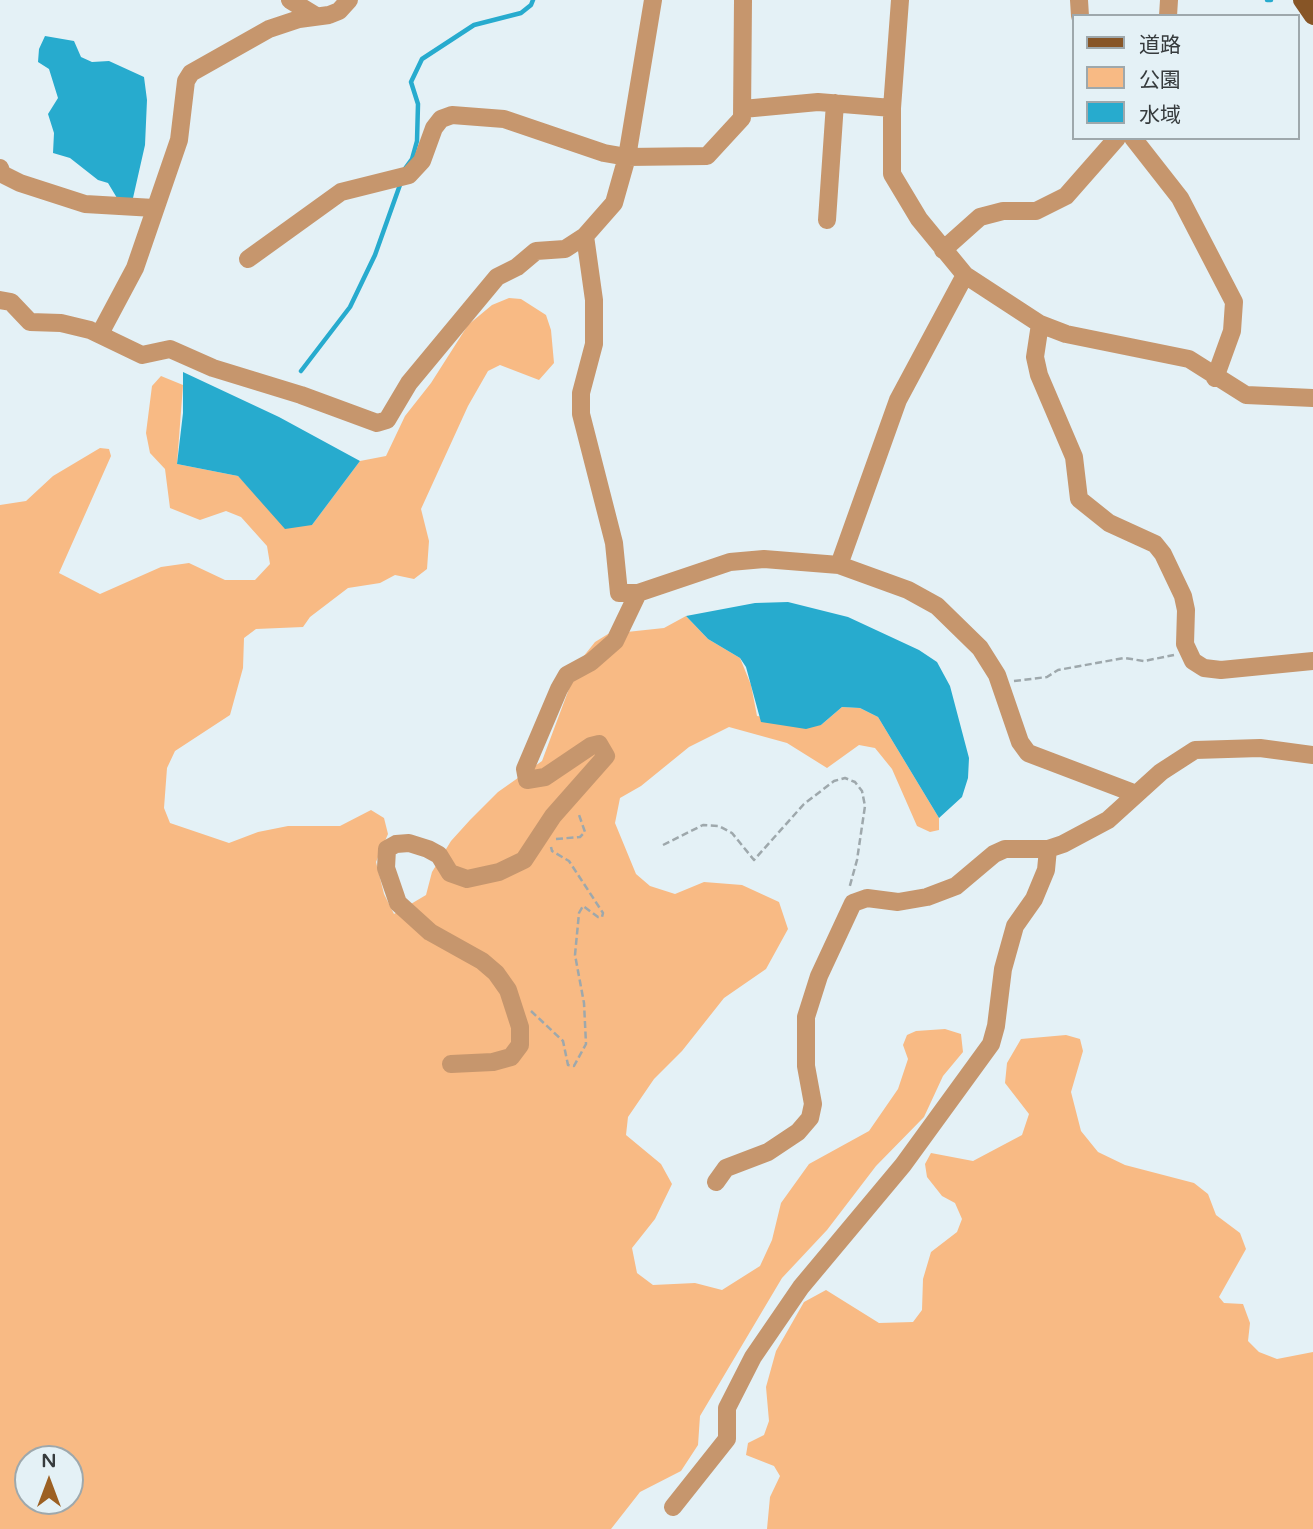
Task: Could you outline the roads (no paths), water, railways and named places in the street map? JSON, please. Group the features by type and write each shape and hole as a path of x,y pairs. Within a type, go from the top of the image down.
{"main road":[{"path":"1302,0 1313,16"}],"street":[{"path":"290,0 316,16"},
{"path":"103,335 103,328 135,268 179,140 186,81 191,73 269,29 339,11 349,0"},
{"path":"0,300 11,302 30,322 61,323 103,335 114,344 142,355 170,349 213,368 301,395 377,423 387,420 409,383 497,277 517,267 536,251 565,249 585,236 614,202 627,157 653,0"},
{"path":"248,259 341,192 404,177 422,161 434,128 441,119 452,115 503,119 574,145 627,157 707,156 742,118 743,0"},
{"path":"901,0 892,108 892,174 898,187 943,250 965,275 1041,324 1066,334 1189,359 1215,378 1246,395 1313,398"},
{"path":"743,109 835,103 892,108"},
{"path":"827,220 835,103"},
{"path":"943,250 980,217 1003,211 1035,211 1066,196 1115,140"},
{"path":"1135,140 1180,198 1234,302 1232,331 1215,378"},
{"path":"0,167 2,174 20,183 85,204 154,208"},
{"path":"585,236 594,300 594,344 580,393 581,414 614,543 619,593 638,593 730,562 802,560 839,565 908,590 937,606 980,648 1000,683 1020,742 1028,753 1136,794"},
{"path":"839,565 898,400 965,275"},
{"path":"1041,324 1035,356 1039,375 1074,457 1079,499 1109,523 1155,544 1163,554 1183,596 1188,653 1194,662 1211,670 1313,661"},
{"path":"451,1064 494,1062 511,1058 520,1045 520,1027 508,990 496,973 482,961 430,932 398,903 386,868 387,849 409,843 428,849 439,855 450,873 467,879 499,872 524,860 565,801 602,764 606,756 599,744 591,746 533,782 527,780 526,769 567,675 591,662 615,641 638,593"},
{"path":"716,1182 726,1168 760,1156 798,1132 813,1112 806,1066 806,1017 819,976 853,903 867,898 898,902 927,897 956,886 994,853 1005,849 1048,849 1108,820 1181,756 1195,750 1260,748 1313,755"},
{"path":"673,1507 727,1439 727,1408 760,1347 801,1287 903,1165 991,1044 1003,969 1015,926 1034,899 1046,870 1048,849"}],"water":[{"path":"45,36 74,41 81,57 92,62 109,61 144,77 147,100 145,145 133,198 117,198 108,183 98,180 70,158 53,153 54,133 48,114 58,98 49,69 38,62 39,49"},
{"path":"183,372 279,417 360,461 312,525 285,529 238,476 177,464 183,413"},
{"path":"788,602 848,617 919,650 937,662 950,686 969,758 968,778 962,797 939,818 878,717 860,708 842,707 821,725 806,729 761,722 746,667 740,658 708,639 686,616 755,603"}],"waterway":[{"path":"404,170 412,159 417,141 418,104 411,82 422,59 474,25 521,13 533,0"},
{"path":"301,371 350,307 375,255 401,182"}]}
